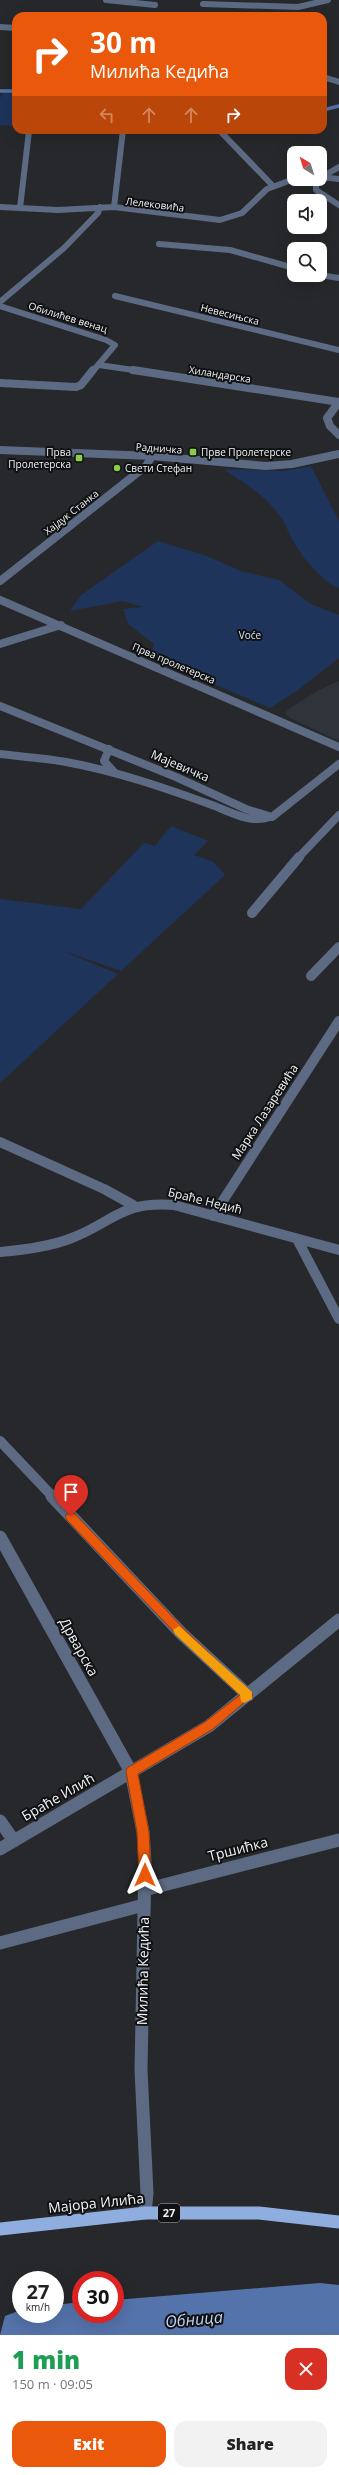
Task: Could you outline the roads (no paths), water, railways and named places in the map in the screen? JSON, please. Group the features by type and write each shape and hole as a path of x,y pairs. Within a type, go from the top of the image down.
{"main road":[{"name":"Мајора Илића","path":"0,2229 145,2213 260,2213 339,2222"}],"street":[{"path":"106,0 155,5"},
{"path":"203,4 298,6 328,0"},
{"path":"0,27 12,28"},
{"path":"327,78 339,82"},
{"path":"20,208 29,134"},
{"path":"114,207 123,134"},
{"path":"223,134 273,186"},
{"path":"327,174 339,167"},
{"path":"327,178 339,179"},
{"name":"Лелековића","path":"0,207 58,210 114,207 220,220 242,213 273,186 287,181"},
{"path":"316,186 316,190 339,204"},
{"path":"0,302 64,248 98,213 100,207"},
{"path":"160,244 230,250 287,266"},
{"path":"327,275 339,278"},
{"name":"Невесињска","path":"116,296 339,350"},
{"name":"Обилићев венац","path":"0,306 112,342 115,345 81,385 76,387 0,383"},
{"name":"Хиландарска","path":"99,365 339,402"},
{"path":"339,402 327,418 330,426 339,435"},
{"name":"Радничка","path":"0,450 152,456 266,466 292,464 339,454"},
{"name":"Хајдук Станка","path":"0,581 146,466 152,456"},
{"name":"Прва пролетерска","path":"0,600 339,747"},
{"path":"0,644 61,626"},
{"name":"Мајевичка","path":"0,706 109,749 246,809 272,817"},
{"path":"109,749 104,761 117,774"},
{"path":"0,754 66,762 117,774 193,798 248,819 261,820 272,817 339,764"},
{"path":"252,913 303,852 339,815"},
{"path":"311,976 339,947"},
{"name":"Марка Лазаревића","path":"213,1216 339,1021"},
{"path":"0,1142 104,1189 133,1205"},
{"name":"Браће Недић","path":"0,1252 25,1250 73,1237 133,1205 157,1202 339,1250"},
{"path":"297,1239 339,1320"},
{"path":"0,1442 181,1633 248,1695"},
{"name":"Дрварска","path":"0,1537 131,1772"},
{"path":"131,1772 209,1726 339,1620"},
{"name":"Браће Илић","path":"0,1849 131,1772"},
{"name":"Милића Кедића","path":"131,1772 143,1832 144,1905 141,2070 147,2194 145,2213"},
{"path":"0,1821 14,1841"},
{"name":"Тршићка","path":"144,1890 339,1840"},
{"path":"0,1943 144,1905"}],"waterway":[{"path":"0,91 12,91"},
{"path":"327,109 339,106"},
{"name":"Обница","path":"24,2335 39,2332 320,2309 339,2311"}],"place":[{"name":"Прве Пролетерске","path":"193,452"},
{"name":"Прва Пролетерска","path":"79,458"},
{"name":"Свети Стефан","path":"117,468"}],"park label":[{"name":"Voće","path":"250,635"}]}
